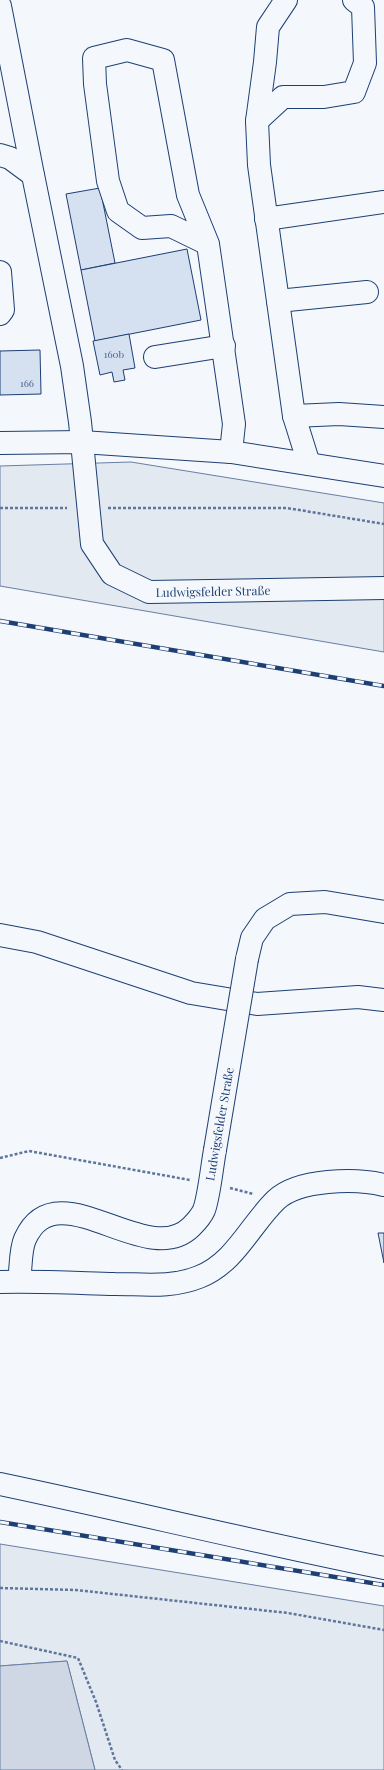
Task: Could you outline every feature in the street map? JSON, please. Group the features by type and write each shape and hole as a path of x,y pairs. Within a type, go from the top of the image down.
{"street":[{"path":"286,0 268,27 266,62 257,121 259,165 294,416 309,464"},
{"path":"257,121 283,97 324,97 354,92 365,63 363,7 354,0"},
{"name":"Ludwigsfelder Straße","path":"0,6 72,366 82,442 92,544 112,574 149,592 384,588"},
{"path":"208,244 171,226 142,228 118,211 108,181 95,84 94,58 126,50 163,60 188,195 208,244 224,346 234,424 231,452"},
{"path":"0,155 10,158 33,175"},
{"path":"266,219 384,202"},
{"path":"0,272 3,310 0,314"},
{"path":"278,301 367,292"},
{"path":"155,357 224,346"},
{"path":"294,416 339,414 384,417"},
{"path":"0,443 82,442 231,452 384,476"},
{"name":"Ludwigsfelder Straße","path":"10,1282 24,1241 31,1228 45,1217 59,1213 75,1214 138,1236 164,1238 177,1236 189,1229 198,1220 217,1185 215,1150 247,959 252,938 265,919 290,904 325,902 384,912"},
{"path":"0,935 37,942 191,993 257,1004 358,998 384,1000"},
{"path":"10,1282 171,1285 200,1277 218,1267 237,1248 276,1199 291,1191 312,1184 345,1181 384,1185"},
{"path":"0,1484 125,1510 269,1545 384,1568"}],"path":[{"path":"0,508 287,508 384,524"},
{"path":"0,1158 30,1151 217,1185 255,1194"},
{"path":"0,1588 83,1591 288,1613 384,1630"},
{"path":"0,1641 78,1658 96,1702 115,1760 122,1770"}],"shaded area":[{"path":"131,462 384,503 384,652 0,586 0,466"},
{"path":"0,1544 384,1606 384,1770 95,1770 67,1661 0,1666"},
{"path":"67,1661 95,1770 0,1770 0,1666"}],"building":[{"path":"100,188 115,263 81,270 66,194"},
{"path":"187,249 201,320 95,341 81,270"},
{"path":"129,334 135,368 123,370 125,380 114,382 112,372 100,375 93,341"},
{"path":"40,350 41,394 0,395 0,351"},
{"path":"378,1233 384,1233 384,1263"}],"railway":[{"path":"0,621 384,686"},
{"path":"0,1522 384,1585"}]}
